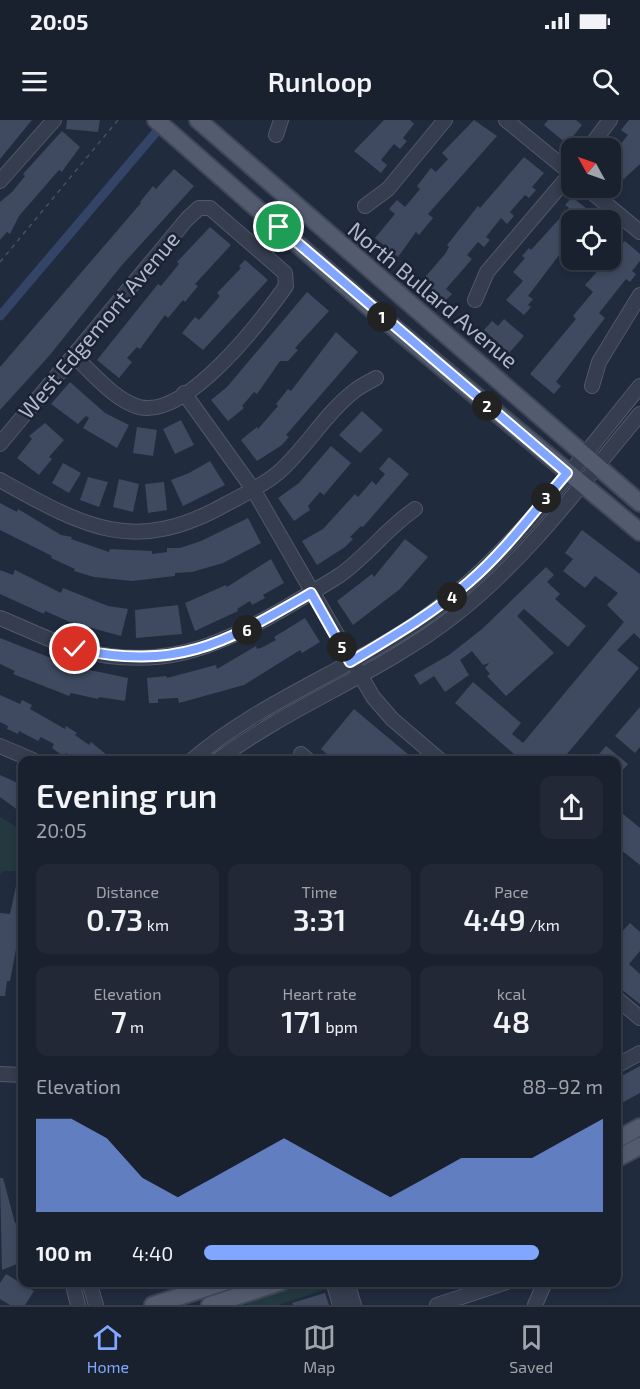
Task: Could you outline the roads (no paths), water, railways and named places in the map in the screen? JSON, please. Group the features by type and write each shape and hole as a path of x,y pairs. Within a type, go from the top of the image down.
{"main road":[{"name":"North Bullard Avenue","path":"198,120 640,503"},
{"path":"162,125 367,305 640,532"},
{"path":"621,1137 640,1127"},
{"path":"621,1156 640,1146"},
{"path":"153,1305 209,1287"},
{"path":"218,1304 267,1287"}],"street":[{"path":"0,181 54,120"},
{"path":"276,135 281,120"},
{"path":"365,206 388,189 446,120"},
{"path":"506,120 561,165"},
{"path":"596,138 610,120"},
{"path":"475,300 487,272 561,185"},
{"path":"599,198 640,232"},
{"name":"West Edgemont Avenue","path":"0,444 200,208 210,208 281,268 287,280 280,294 232,354 184,393"},
{"path":"592,386 599,362 640,296"},
{"path":"74,356 121,398 139,407 164,406 184,393 253,489 350,662 373,697 392,719 435,756"},
{"path":"0,480 64,516 96,527 152,532 180,526 210,513 278,473 353,392 376,378"},
{"path":"198,756 242,724 422,619 470,581 505,547 640,386"},
{"path":"225,756 429,634 482,593 524,551 640,414"},
{"path":"0,618 75,649 107,655 166,656 207,648 245,631 311,593 358,561 396,522 415,509"},
{"path":"0,746 24,756"},
{"path":"621,1002 640,1018"},
{"path":"621,1063 640,1053"},
{"path":"0,1074 18,1075"},
{"path":"73,1287 78,1305"},
{"path":"91,1287 96,1305"},
{"path":"335,1287 340,1305"},
{"path":"349,1287 354,1305"},
{"path":"437,1305 492,1287"},
{"path":"535,1305 543,1287"}],"waterway":[{"path":"0,316 163,124"}]}
